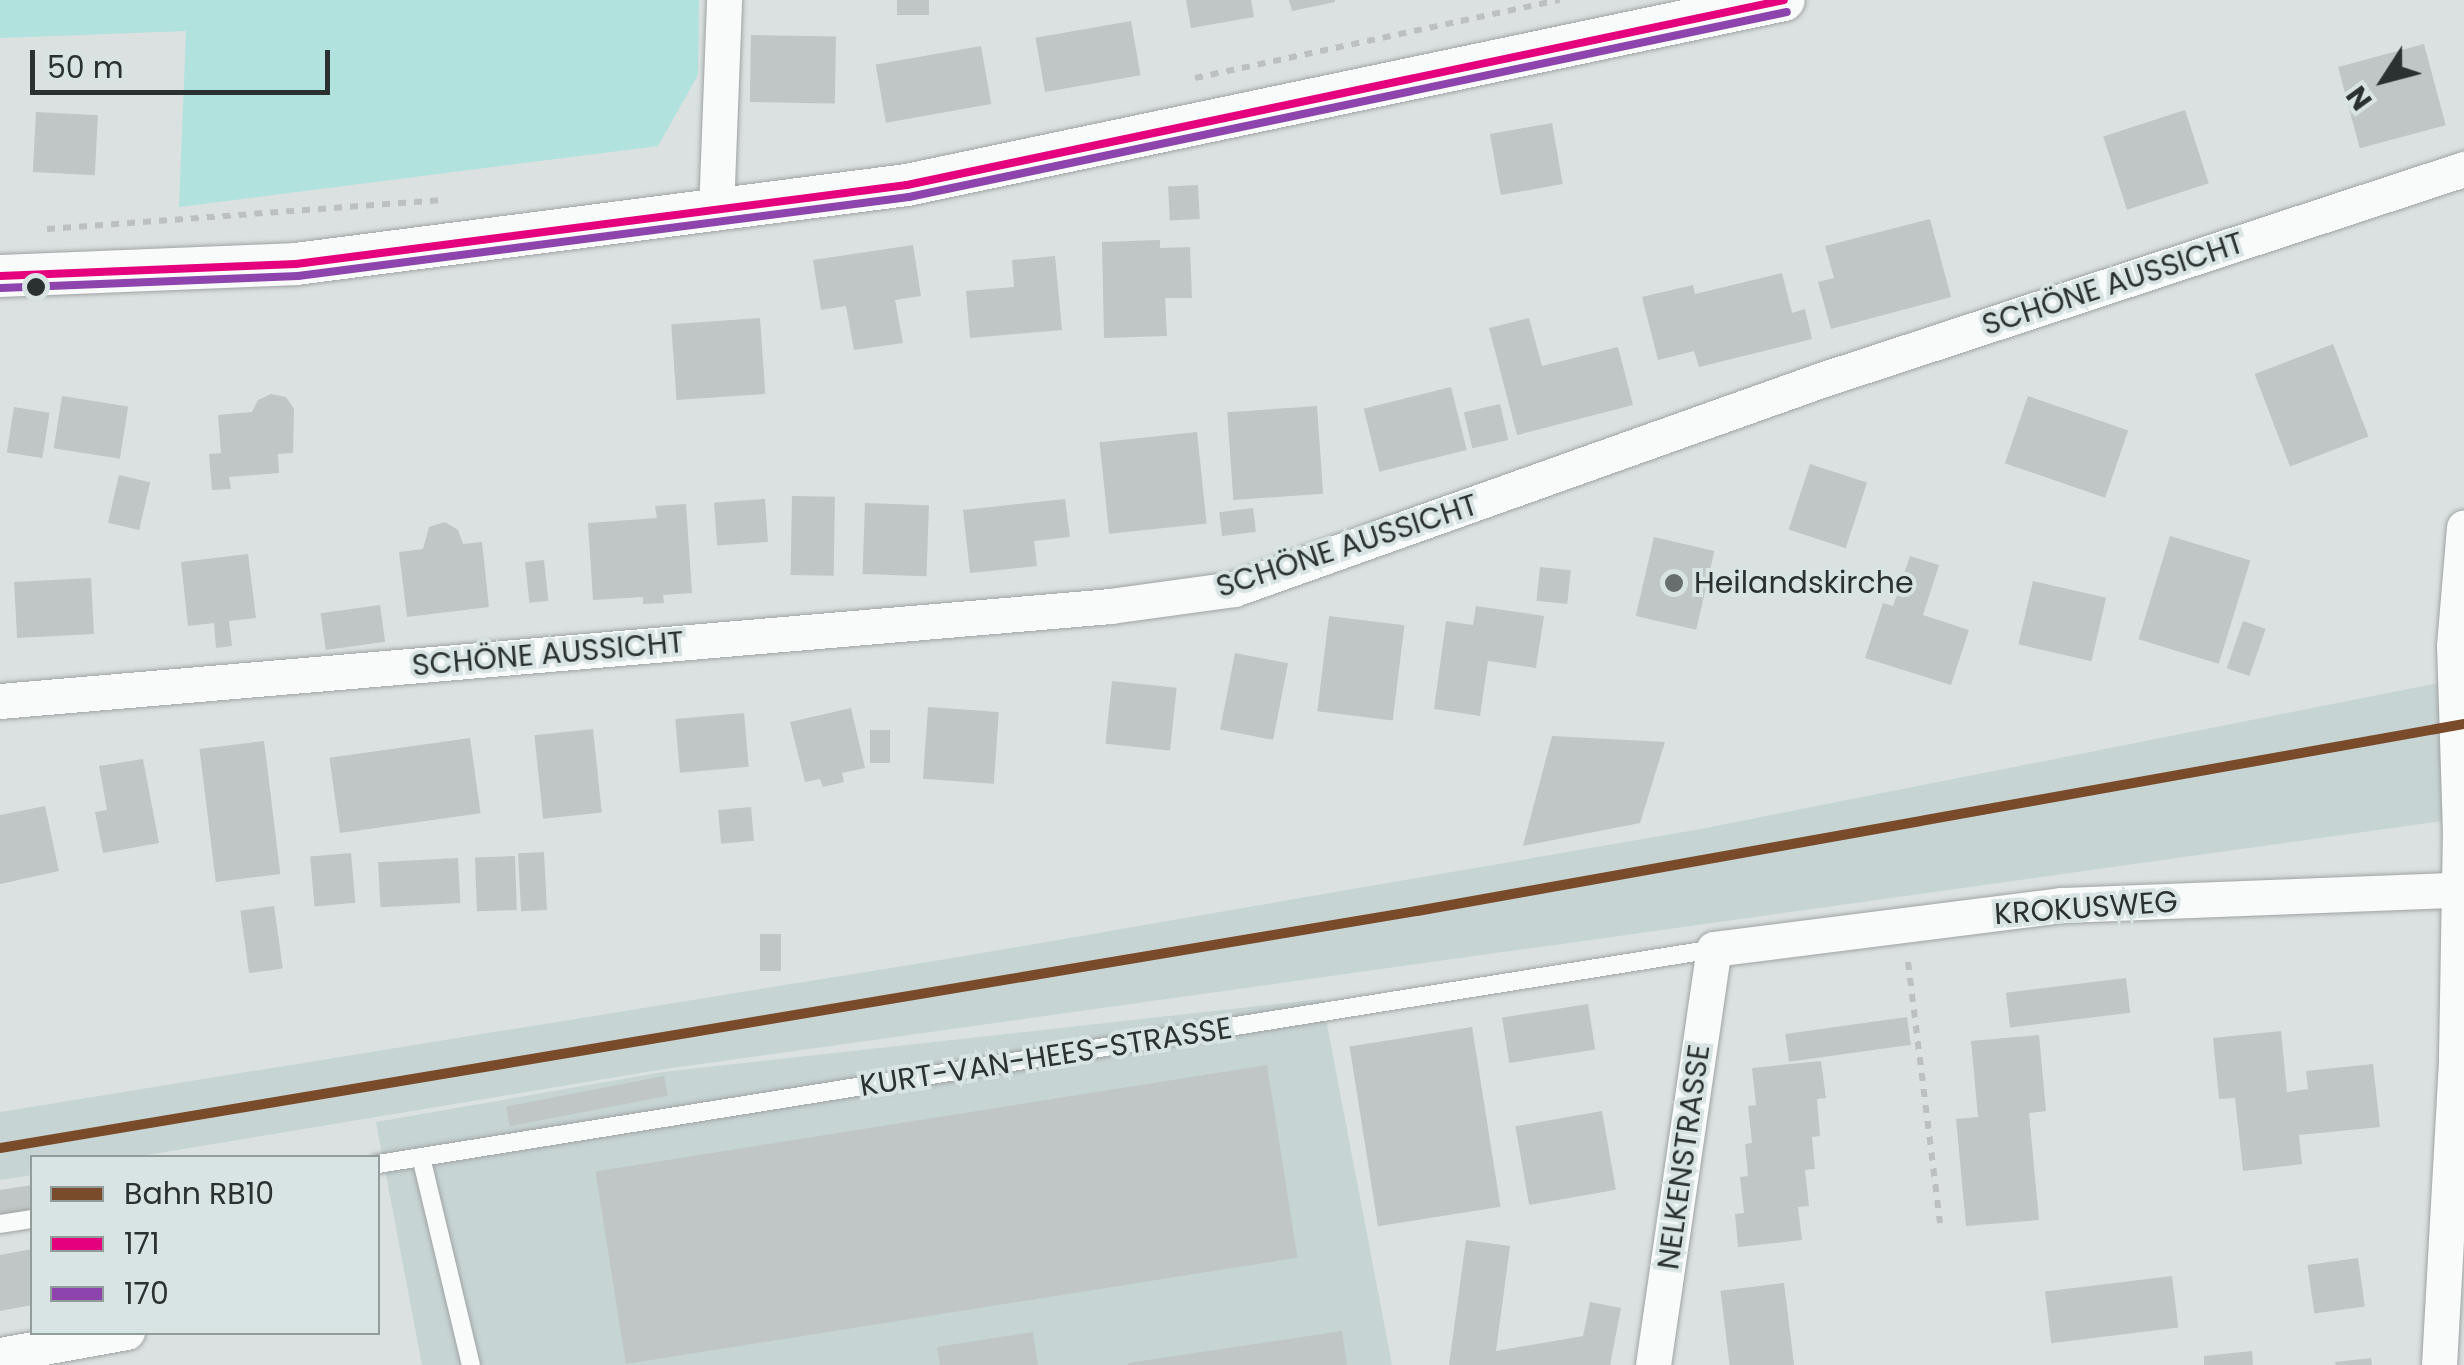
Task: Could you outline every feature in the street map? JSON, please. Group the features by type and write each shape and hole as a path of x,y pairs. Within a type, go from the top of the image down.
{"street":[{"path":"716,211 724,0"},
{"path":"0,276 296,264 907,184 1784,0"},
{"name":"SCHÖNE AUSSICHT","path":"0,701 1110,606 1234,590 1821,380 2464,169"},
{"path":"2448,1359 2460,1056 2460,834 2454,646 2464,528"},
{"name":"KROKUSWEG","path":"1714,949 2061,905 2459,890"},
{"name":"NELKENSTRASSE","path":"1653,1365 1714,949"},
{"path":"0,1355 110,1335"}],"lane":[{"name":"KURT-VAN-HEES-STRASSE","path":"380,1164 1714,949"},
{"path":"421,1157 470,1365"},
{"path":"0,1224 30,1218"}],"path":[{"path":"40,230 459,199"},
{"path":"1903,926 1940,1222"}],"shaded area":[{"path":"0,0 699,0 698,75 658,146 179,207 186,31 0,38"},
{"path":"2464,678 2464,818 665,1069 147,1155 30,1155 30,1175 0,1180 0,1112 965,956 1701,829"},
{"path":"1322,999 1392,1365 422,1365 376,1122 663,1072"}],"building":[{"path":"897,0 929,0 929,15 897,15"},
{"path":"1186,0 1251,0 1254,17 1191,28"},
{"path":"1289,0 1335,0 1335,2 1292,11"},
{"path":"1131,21 1141,75 1045,92 1035,38"},
{"path":"751,35 836,36 835,103 750,102"},
{"path":"2424,44 2446,125 2360,148 2338,67"},
{"path":"981,46 991,104 886,123 876,65"},
{"path":"2185,110 2209,183 2127,210 2103,137"},
{"path":"36,112 98,115 95,175 33,172"},
{"path":"1552,123 1563,184 1501,195 1490,134"},
{"path":"1198,185 1200,219 1170,221 1168,187"},
{"path":"1930,219 1951,297 1831,329 1818,282 1834,278 1825,246"},
{"path":"1160,240 1160,248 1190,247 1192,298 1165,298 1167,336 1104,338 1102,242"},
{"path":"913,245 921,296 895,300 903,343 854,350 846,306 821,310 813,260"},
{"path":"1055,256 1062,330 970,338 966,291 1014,287 1012,260"},
{"path":"1782,273 1792,313 1805,309 1812,339 1699,367 1694,351 1658,360 1642,297 1693,285 1695,294"},
{"path":"760,318 765,394 677,400 671,324"},
{"path":"1529,318 1542,366 1618,347 1633,405 1517,435 1489,328"},
{"path":"2333,344 2368,436 2290,467 2255,374"},
{"path":"1451,387 1467,450 1379,472 1364,409"},
{"path":"271,394 286,397 294,409 293,453 278,454 279,473 229,477 231,489 212,490 209,454 221,453 218,415 252,412 258,400"},
{"path":"62,396 128,406 120,459 54,448"},
{"path":"2028,396 2128,431 2105,498 2005,463"},
{"path":"1500,404 1508,440 1472,448 1464,412"},
{"path":"1317,406 1323,494 1233,500 1227,412"},
{"path":"14,407 50,413 42,458 7,452"},
{"path":"1197,432 1207,523 1109,534 1100,442"},
{"path":"1810,464 1867,483 1846,548 1789,530"},
{"path":"119,475 150,482 139,530 108,523"},
{"path":"792,496 835,497 834,576 791,575"},
{"path":"765,499 768,542 717,545 714,503"},
{"path":"1065,499 1070,537 1034,541 1037,566 970,573 963,510"},
{"path":"865,503 929,505 926,576 863,574"},
{"path":"686,504 692,593 663,595 664,603 643,604 643,597 593,600 588,523 657,518 655,506"},
{"path":"1253,508 1256,532 1222,536 1219,512"},
{"path":"445,522 458,530 463,544 482,542 489,607 407,617 399,552 423,549 429,527"},
{"path":"2170,536 2250,561 2219,664 2138,639"},
{"name":"Heilandskirche","path":"1654,537 1714,551 1696,630 1636,616"},
{"path":"248,554 256,618 229,621 232,646 216,648 214,623 188,626 181,562"},
{"path":"1910,556 1939,565 1923,615 1969,630 1951,685 1865,658 1883,603 1893,606"},
{"path":"544,560 548,601 529,603 525,562"},
{"path":"1540,567 1571,570 1567,604 1536,601"},
{"path":"91,578 94,634 17,638 14,582"},
{"path":"2033,581 2106,598 2091,661 2018,644"},
{"path":"380,605 385,642 326,650 321,613"},
{"path":"1476,606 1544,616 1536,668 1488,661 1480,716 1434,709 1446,621 1473,625"},
{"path":"1329,616 1404,625 1393,721 1317,711"},
{"path":"2243,621 2266,629 2249,676 2227,668"},
{"path":"1235,653 1288,663 1273,740 1220,730"},
{"path":"1112,681 1177,688 1170,750 1105,744"},
{"path":"928,707 999,712 994,784 923,779"},
{"path":"851,708 865,768 842,773 844,782 823,787 820,779 805,782 790,722"},
{"path":"744,713 749,767 680,773 675,719"},
{"path":"593,729 602,813 543,819 534,735"},
{"path":"870,730 890,730 890,763 870,763"},
{"path":"1552,736 1665,742 1640,823 1523,846"},
{"path":"470,738 481,813 340,833 329,758"},
{"path":"264,741 280,874 216,882 199,749"},
{"path":"143,759 159,843 103,853 95,812 107,810 99,766"},
{"path":"45,806 59,871 0,884 0,815"},
{"path":"751,807 754,841 721,844 718,810"},
{"path":"544,852 547,910 521,911 518,853"},
{"path":"351,853 355,903 315,906 310,857"},
{"path":"515,856 517,910 477,911 475,857"},
{"path":"458,858 460,903 380,907 378,862"},
{"path":"274,906 283,968 249,973 240,911"},
{"path":"760,934 781,934 781,971 760,971"},
{"path":"2126,978 2130,1013 2010,1027 2006,993"},
{"path":"1588,1004 1595,1049 1509,1063 1502,1018"},
{"path":"1907,1017 1911,1045 1789,1062 1785,1034"},
{"path":"1472,1027 1500,1207 1378,1226 1350,1046"},
{"path":"2281,1031 2287,1092 2308,1089 2306,1071 2373,1064 2380,1127 2299,1135 2302,1164 2243,1171 2235,1098 2219,1099 2213,1038"},
{"path":"2039,1035 2046,1111 2029,1113 2039,1220 1966,1226 1956,1119 1978,1117 1971,1041"},
{"path":"1821,1061 1826,1098 1817,1099 1820,1136 1812,1137 1815,1169 1805,1170 1809,1206 1798,1207 1802,1240 1738,1247 1735,1214 1744,1213 1740,1177 1748,1176 1745,1144 1752,1143 1748,1106 1756,1105 1752,1068"},
{"path":"1267,1065 1298,1258 626,1364 595,1171"},
{"path":"664,1076 668,1096 510,1126 506,1107"},
{"path":"1602,1111 1616,1190 1529,1205 1515,1126"},
{"path":"30,1185 30,1211 0,1217 0,1190"},
{"path":"1466,1240 1510,1246 1496,1351 1583,1336 1590,1302 1621,1308 1610,1365 1449,1365"},
{"path":"30,1249 30,1305 0,1311 0,1255"},
{"path":"2358,1258 2365,1307 2314,1314 2307,1265"},
{"path":"2172,1276 2178,1328 2051,1343 2045,1292"},
{"path":"1784,1283 1794,1365 1730,1365 1720,1291"},
{"path":"1342,1331 1347,1365 1128,1365 1128,1363"},
{"path":"1033,1332 1038,1365 940,1365 937,1347"},
{"path":"2252,1351 2253,1365 2204,1365 2204,1356"},
{"path":"2371,1358 2372,1365 2335,1362"}],"rail line":[{"name":"RB10","path":"0,1148 1417,911 2464,724"}],"transit line":[{"name":"171","path":"0,276 296,264 907,185 1784,0"},
{"name":"170","path":"1,288 298,276 909,197 1787,12"}],"place":[{"name":"Heilandskirche","path":"1674,583"}]}
